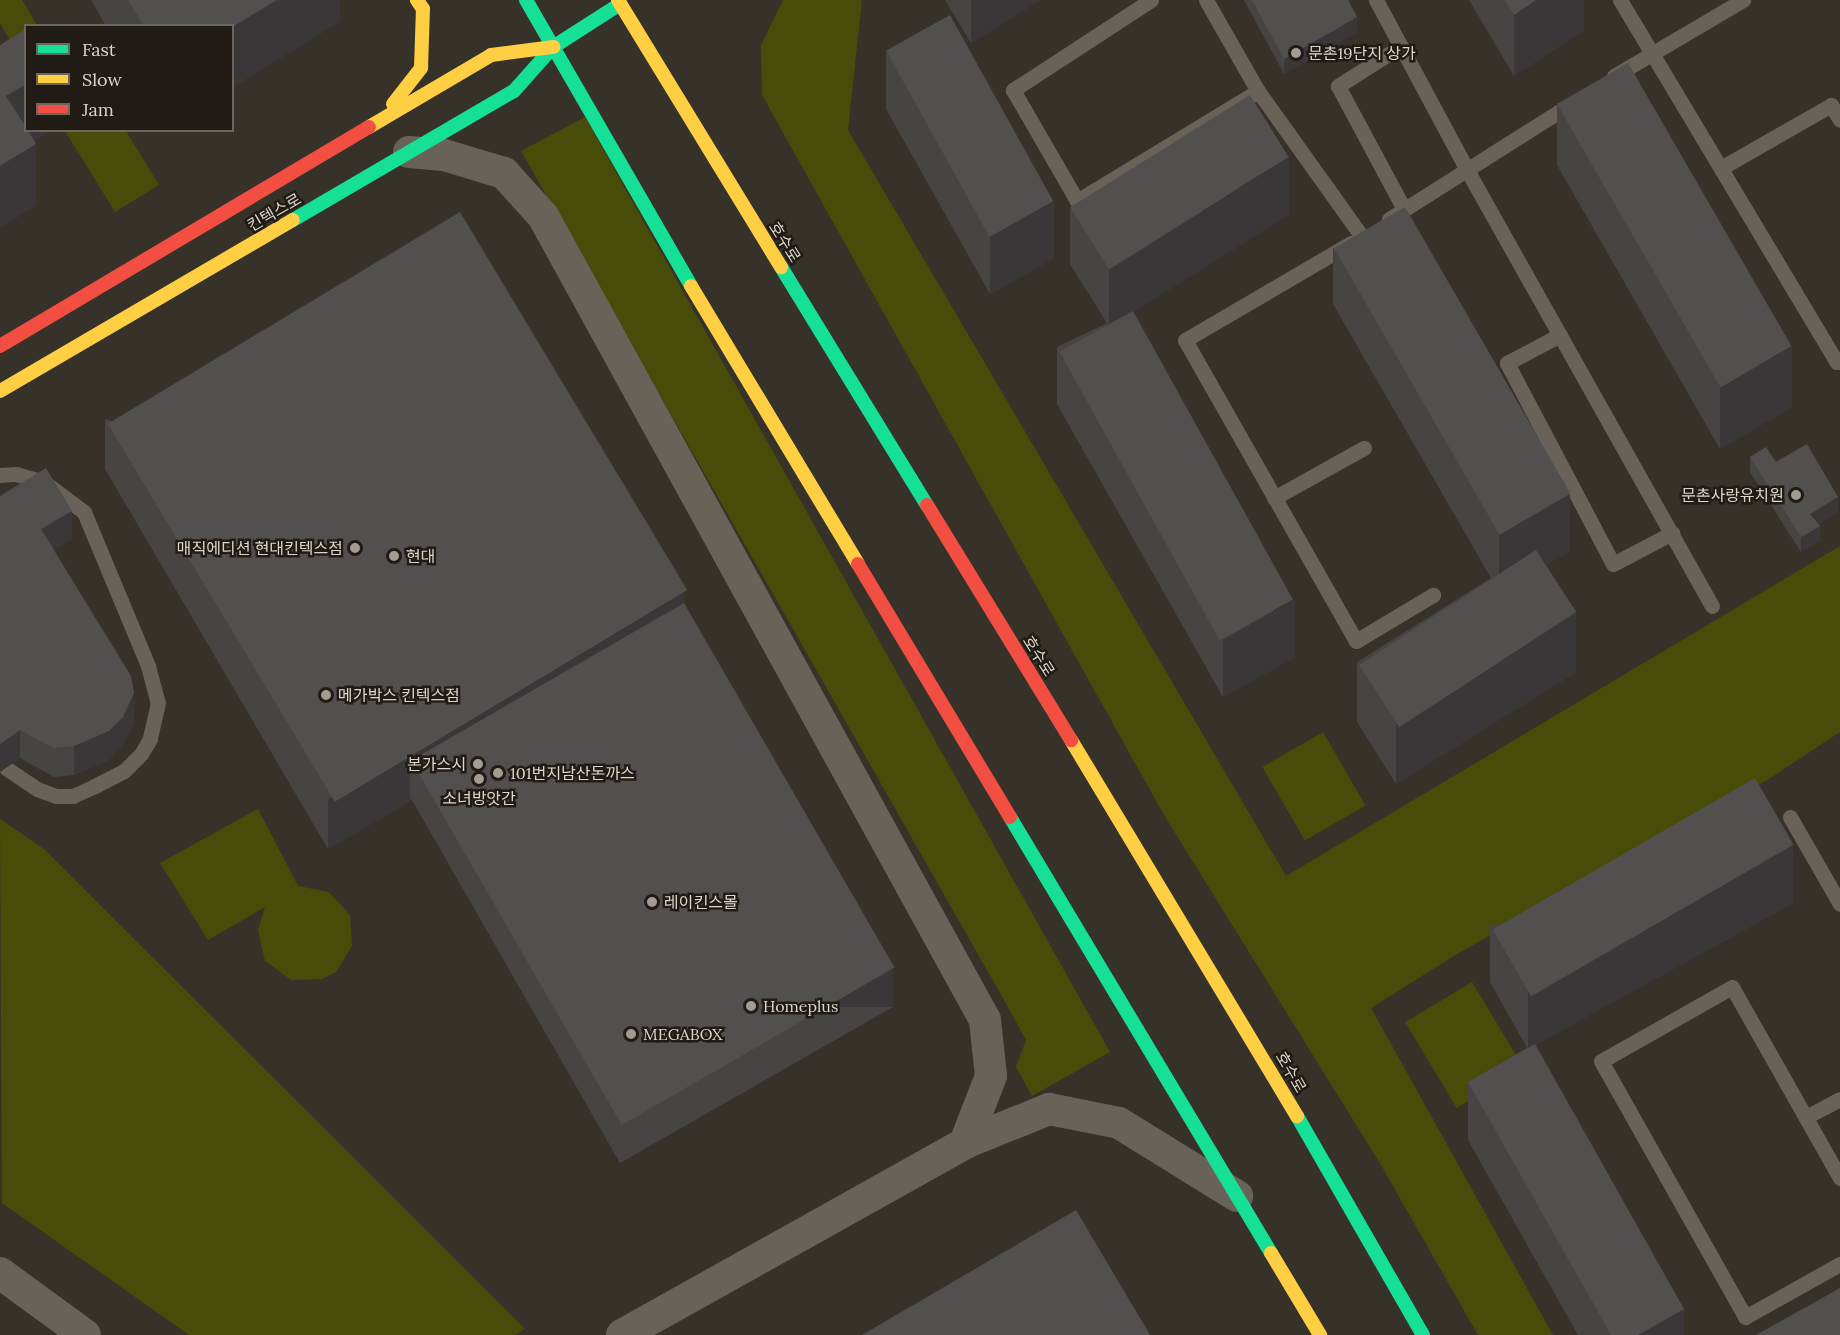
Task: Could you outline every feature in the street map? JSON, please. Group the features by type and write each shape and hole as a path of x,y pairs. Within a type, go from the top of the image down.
{"main road":[{"path":"382,117 422,68 423,9 417,0"},
{"path":"526,0 600,133 1320,1335"},
{"name":"킨텍스로","path":"0,391 514,91 553,47 622,2"},
{"name":"호수로","path":"622,2 1224,989 1423,1335"},
{"name":"킨텍스로","path":"0,346 382,117 491,56 553,47"}],"street":[{"path":"409,152 444,155 504,173 543,216 985,1020 991,1076 965,1143"},
{"path":"622,1335 965,1143 1049,1109 1119,1123 1237,1196"},
{"path":"0,1273 85,1335"}],"lane":[{"path":"1151,0 1013,90 1077,201 1258,91"},
{"path":"1206,0 1258,91 1362,237"},
{"path":"1376,0 1467,170 1712,606"},
{"path":"1620,0 1837,362 1840,360"},
{"path":"1603,83 1743,0"},
{"path":"1401,46 1338,86 1404,209"},
{"path":"1434,595 1356,641 1185,340 1362,237 1584,95"},
{"path":"1721,168 1831,105 1840,120"},
{"path":"1560,335 1507,363 1613,564 1672,533"},
{"path":"1274,498 1364,448"},
{"path":"0,475 16,474 44,482 84,512 148,666 158,703 150,739 141,754 124,771 73,796 56,796 37,789 6,768"},
{"path":"1790,817 1840,904"},
{"path":"1840,1178 1732,987 1601,1061 1745,1317 1840,1264"},
{"path":"1806,1118 1840,1099"}],"green space":[{"path":"0,0 22,0 36,24 24,24 24,63 0,23"},
{"path":"783,0 862,0 848,130 1286,876 1840,546 1840,732 1769,779 1457,954 1371,1008 1553,1335 1478,1335 1381,1165 1164,815 762,95 761,45"},
{"path":"585,117 1110,1052 1032,1096 1016,1067 1026,1040 521,151"},
{"path":"66,132 127,132 159,185 115,212"},
{"path":"1323,732 1366,806 1305,841 1262,767"},
{"path":"258,809 298,886 329,892 350,915 352,946 336,972 322,979 291,980 265,961 258,930 265,907 208,940 160,863"},
{"path":"0,819 44,849 525,1329 515,1335 189,1335 2,1203"},
{"path":"1472,982 1524,1068 1457,1108 1405,1022"}],"building":[{"path":"128,0 277,0 234,26 143,24"},
{"name":"문촌19단지 상가","path":"1252,0 1348,0 1357,17 1284,59"},
{"path":"1505,0 1536,0 1514,15"},
{"path":"950,15 1053,201 989,237 886,50"},
{"path":"24,30 24,85 6,96 24,124 24,132 29,132 36,144 0,166 0,45"},
{"path":"1628,63 1792,346 1720,387 1557,104"},
{"path":"1250,95 1289,157 1109,269 1070,207"},
{"path":"1405,207 1570,494 1499,535 1334,248"},
{"name":"현대","path":"460,212 687,590 335,802 108,424"},
{"path":"1133,311 1293,600 1220,640 1060,352"},
{"name":"문촌사랑유치원","path":"1807,444 1838,497 1810,514 1820,526 1801,537 1750,457 1766,447 1776,462"},
{"path":"46,468 72,511 41,529 131,676 134,693 123,717 109,731 74,746 54,748 20,730 0,744 0,496"},
{"path":"1536,550 1576,612 1399,727 1359,665"},
{"name":"레이킨스몰","path":"684,603 894,968 622,1125 411,761"},
{"path":"1755,778 1794,845 1531,996 1493,930"},
{"path":"1535,1044 1684,1309 1638,1335 1611,1335 1468,1082"},
{"path":"1076,1210 1150,1335 862,1335"},
{"path":"1840,1288 1840,1335 1756,1335"}],"traffic: fast":[{"path":"526,0 691,286"},
{"path":"553,47 620,4"},
{"path":"293,220 514,91 553,47"},
{"path":"781,267 927,505"},
{"path":"1010,817 1271,1253"},
{"path":"1297,1116 1423,1335"}],"traffic: slow":[{"path":"393,104 421,68 423,9 417,0"},
{"path":"618,0 781,267"},
{"path":"369,127 491,55 553,47"},
{"path":"0,391 293,220"},
{"path":"691,286 858,564"},
{"path":"1071,740 1297,1116"},
{"path":"1271,1253 1320,1335"}],"traffic: jam":[{"path":"0,346 369,127"},
{"path":"927,505 1071,740"},
{"path":"858,564 1010,817"}],"place":[{"name":"문촌19단지 상가","path":"1296,53"},
{"name":"문촌사랑유치원","path":"1796,495"},
{"name":"매직에디션 현대킨텍스점","path":"355,548"},
{"name":"현대","path":"394,556"},
{"name":"메가박스 킨텍스점","path":"326,695"},
{"name":"본가스시","path":"478,764"},
{"name":"101번지남산돈까스","path":"498,773"},
{"name":"소녀방앗간","path":"479,779"},
{"name":"레이킨스몰","path":"652,902"},
{"name":"Homeplus","path":"751,1006"},
{"name":"MEGABOX","path":"631,1034"}]}
